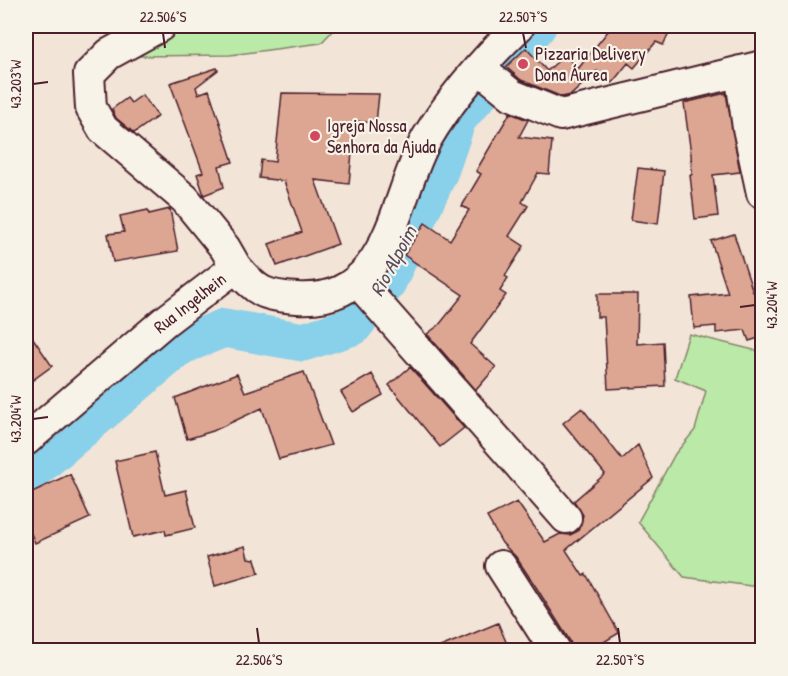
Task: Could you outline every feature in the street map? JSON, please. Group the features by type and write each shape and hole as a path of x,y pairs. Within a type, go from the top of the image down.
{"street":[{"path":"160,26 109,54 89,74 91,108 103,129 185,199 225,248 236,267"},
{"path":"519,26 451,101 426,140 391,233 358,282 566,518"},
{"path":"481,69 512,95 561,115 569,115 751,68 750,138 762,193"},
{"name":"Rua Ingelhein","path":"26,440 164,322 236,267 254,289 279,297 306,299 331,293 358,282"},
{"path":"501,566 555,651"}],"green space":[{"path":"178,26 337,26 321,43 230,55 138,56"},
{"path":"689,334 762,352 762,584 751,586 684,577 638,522 675,454 695,430 706,391 675,378"}],"building":[{"path":"612,26 673,26 663,45 656,42 634,68 628,63 612,83 597,71 571,95 562,97 521,80 506,67 526,48 547,71 565,55 578,69"},
{"path":"217,68 218,70 196,87 198,94 209,90 233,162 219,166 224,187 204,195 197,174 203,172 170,83"},
{"path":"282,93 379,94 376,123 355,121 349,184 315,180 338,244 277,266 269,244 302,232 284,181 259,178 261,160 275,162"},
{"path":"726,93 740,172 713,175 718,216 695,219 690,175 692,175 691,154 684,103"},
{"path":"142,95 158,116 134,133 116,118 112,109 127,98 131,103"},
{"path":"510,113 528,120 519,137 552,141 549,174 538,173 522,202 528,206 509,236 524,246 505,276 508,278 500,291 506,295 470,344 496,367 476,390 427,334 439,325 463,295 404,255 425,223 450,240 469,210 462,206 481,174 476,171"},
{"path":"638,168 664,171 658,224 631,220"},
{"path":"170,209 178,251 113,262 108,234 124,232 120,216 148,210 149,214"},
{"path":"734,234 753,292 759,291 762,306 762,337 749,341 745,330 716,333 716,326 694,328 691,297 728,293 711,241"},
{"path":"597,294 638,294 637,344 663,342 665,386 608,389 604,317 597,317"},
{"path":"26,328 52,366 26,385"},
{"path":"410,367 464,428 440,447 389,385"},
{"path":"304,372 331,445 279,459 262,408 213,431 187,439 175,398 237,374 245,392"},
{"path":"372,374 383,395 353,412 341,392"},
{"path":"582,408 622,459 638,445 653,478 566,550 583,576 586,574 619,633 602,643 607,651 573,651 570,641 536,587 516,557 502,543 487,517 517,502 545,542 560,534 570,535 578,531 583,515 574,501 605,474 563,423"},
{"path":"155,452 165,495 186,490 195,528 166,535 165,530 133,537 115,461"},
{"path":"70,474 90,518 35,543 26,522 26,495"},
{"path":"245,546 248,558 255,559 259,573 215,586 207,557"},
{"path":"498,623 510,651 433,651 433,650"}],"waterway":[{"name":"Rio Alpoim","path":"26,476 180,346 224,328 303,342 353,326 386,284 439,171 457,119 537,26"}],"place":[{"name":"Pizzaria Delivery Dona Áurea","path":"523,64"},
{"name":"Igreja Nossa Senhora da Ajuda","path":"315,136"}]}
